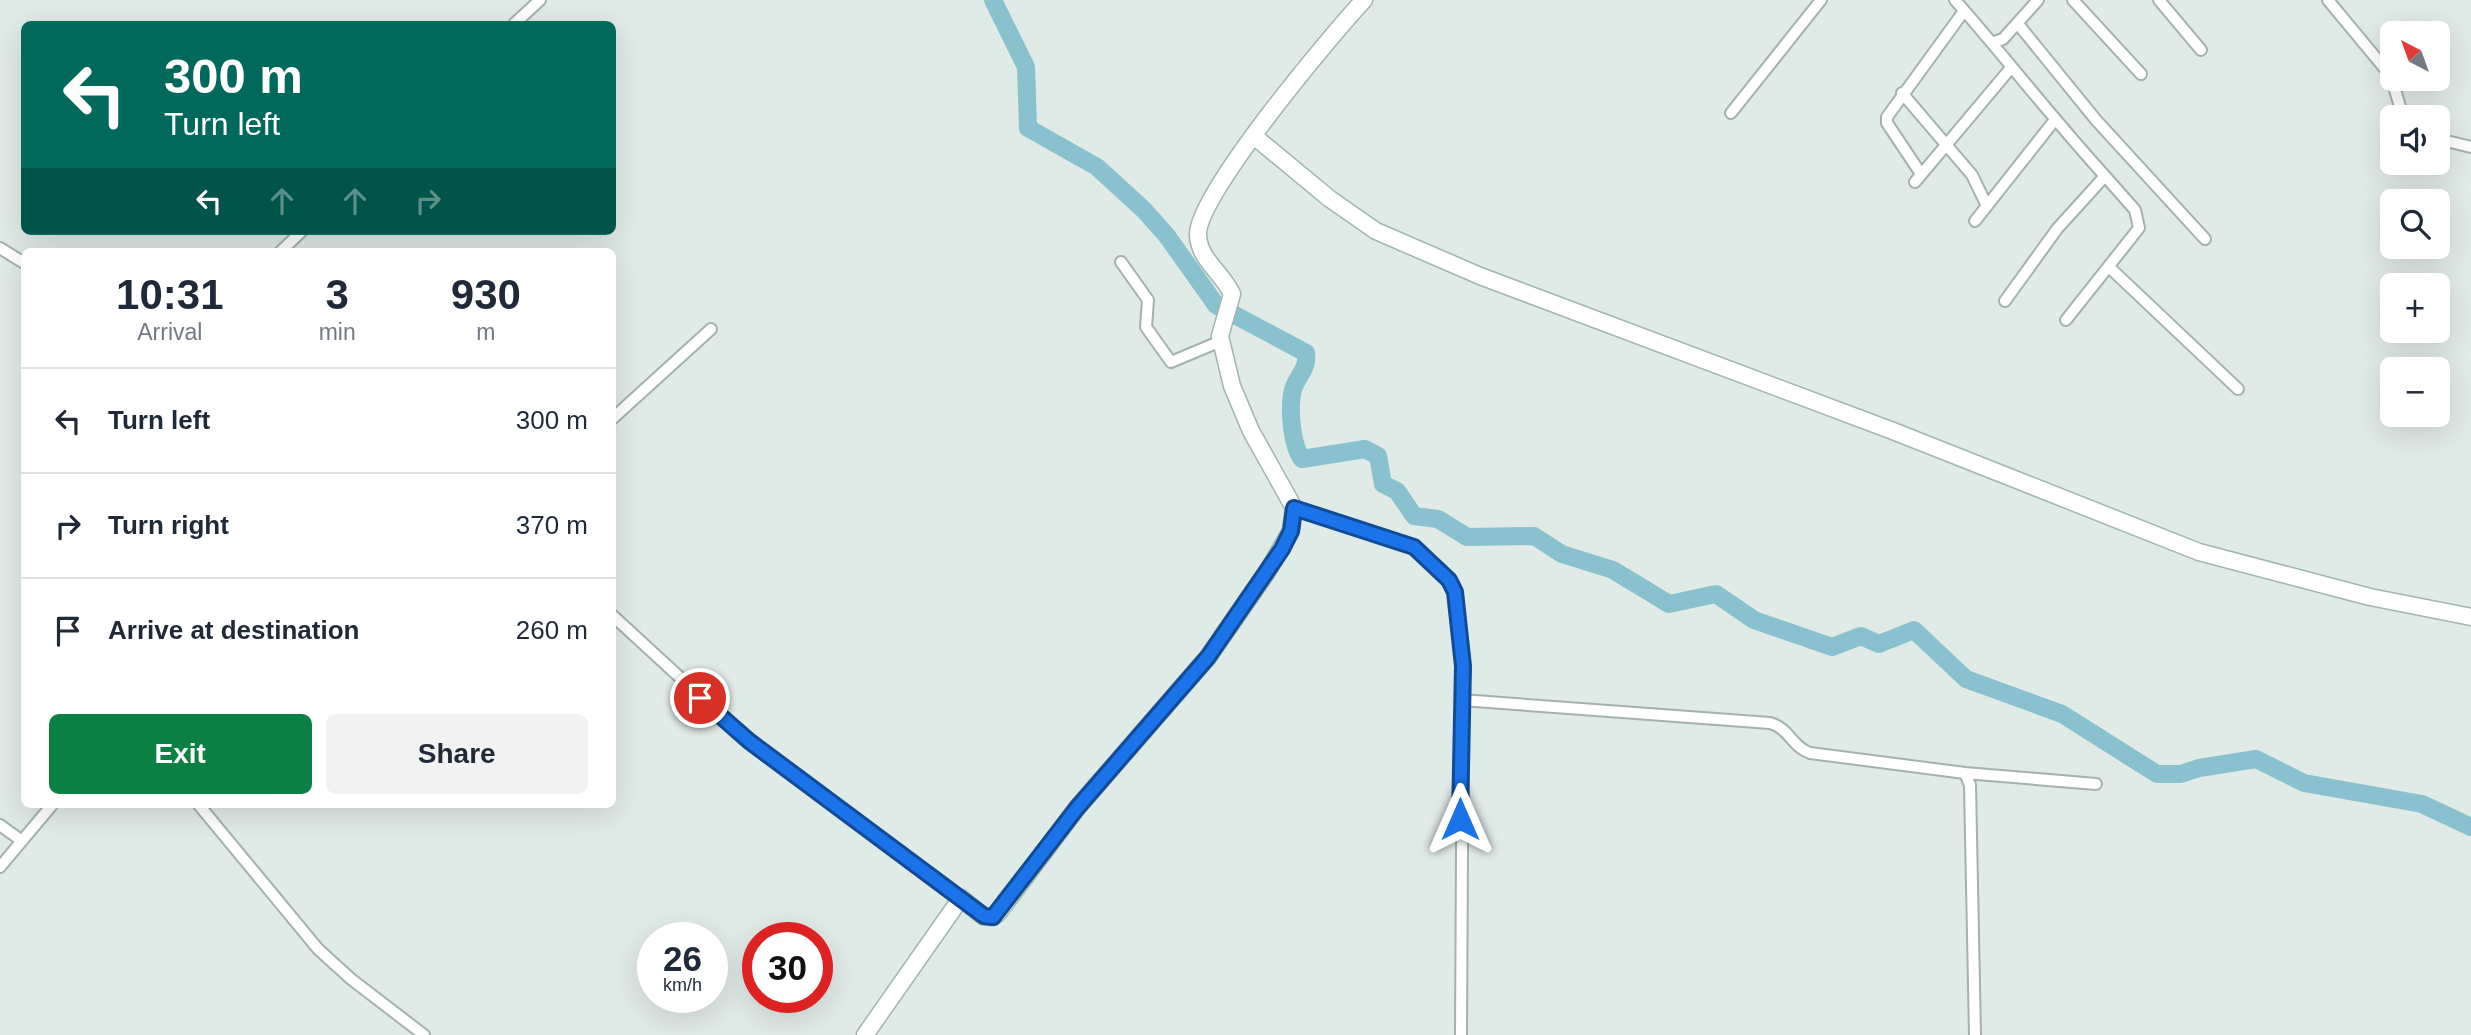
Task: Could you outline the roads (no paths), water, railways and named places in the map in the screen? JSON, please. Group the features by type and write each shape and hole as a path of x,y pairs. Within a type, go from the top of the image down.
{"street":[{"path":"517,21 540,0"},
{"path":"616,619 749,741 984,916 993,917 998,913 1077,808 1208,657 1282,549 1291,531 1294,508 1242,414 1222,333 1230,307 1230,290 1203,253 1198,229 1209,202 1255,137 1364,0"},
{"path":"1955,0 1994,42 2010,69 2054,121 2135,210 2140,222 2137,235 2066,320"},
{"path":"1994,42 2003,39 2038,0"},
{"path":"2073,0 2141,74"},
{"path":"2159,0 2201,50"},
{"path":"2328,0 2391,76 2399,105"},
{"path":"1731,113 1818,1"},
{"path":"1964,11 1887,115 1887,123 1918,178 1948,146 2010,69"},
{"path":"2018,24 2096,120 2206,239"},
{"path":"1902,93 1972,175 1987,206"},
{"path":"1975,221 2054,121"},
{"path":"1255,137 1331,199 1376,231 1480,276 1894,431 2199,552 2371,597 2471,617"},
{"path":"2450,142 2471,146"},
{"path":"2006,301 2057,229 2105,176"},
{"path":"284,248 298,235"},
{"path":"0,248 21,260"},
{"path":"1121,262 1148,300 1150,313 1146,327 1150,337 1171,362 1222,333"},
{"path":"2109,267 2238,389"},
{"path":"616,415 711,329"},
{"path":"1294,508 1414,547 1441,570 1455,592 1463,666 1461,1035"},
{"path":"1461,700 1770,723 1782,728 1798,749 1810,753 1965,773 2096,784"},
{"path":"1965,773 1969,779 1970,793 1975,1035"},
{"path":"0,867 50,808"},
{"path":"201,808 318,949 351,979 424,1035"},
{"path":"0,825 22,841"},
{"path":"865,1035 961,898"}],"waterway":[{"path":"993,0 1026,67 1028,128 1097,167 1144,210 1167,236 1216,305 1306,353 1305,364 1293,388 1291,401 1294,437 1302,459 1365,449 1378,456 1383,484 1397,491 1414,516 1438,519 1467,537 1534,536 1562,554 1613,570 1669,604 1716,594 1754,620 1832,647 1861,636 1879,644 1914,630 1966,679 2062,714 2157,774 2181,774 2199,768 2256,759 2304,783 2422,804 2471,827"}]}
